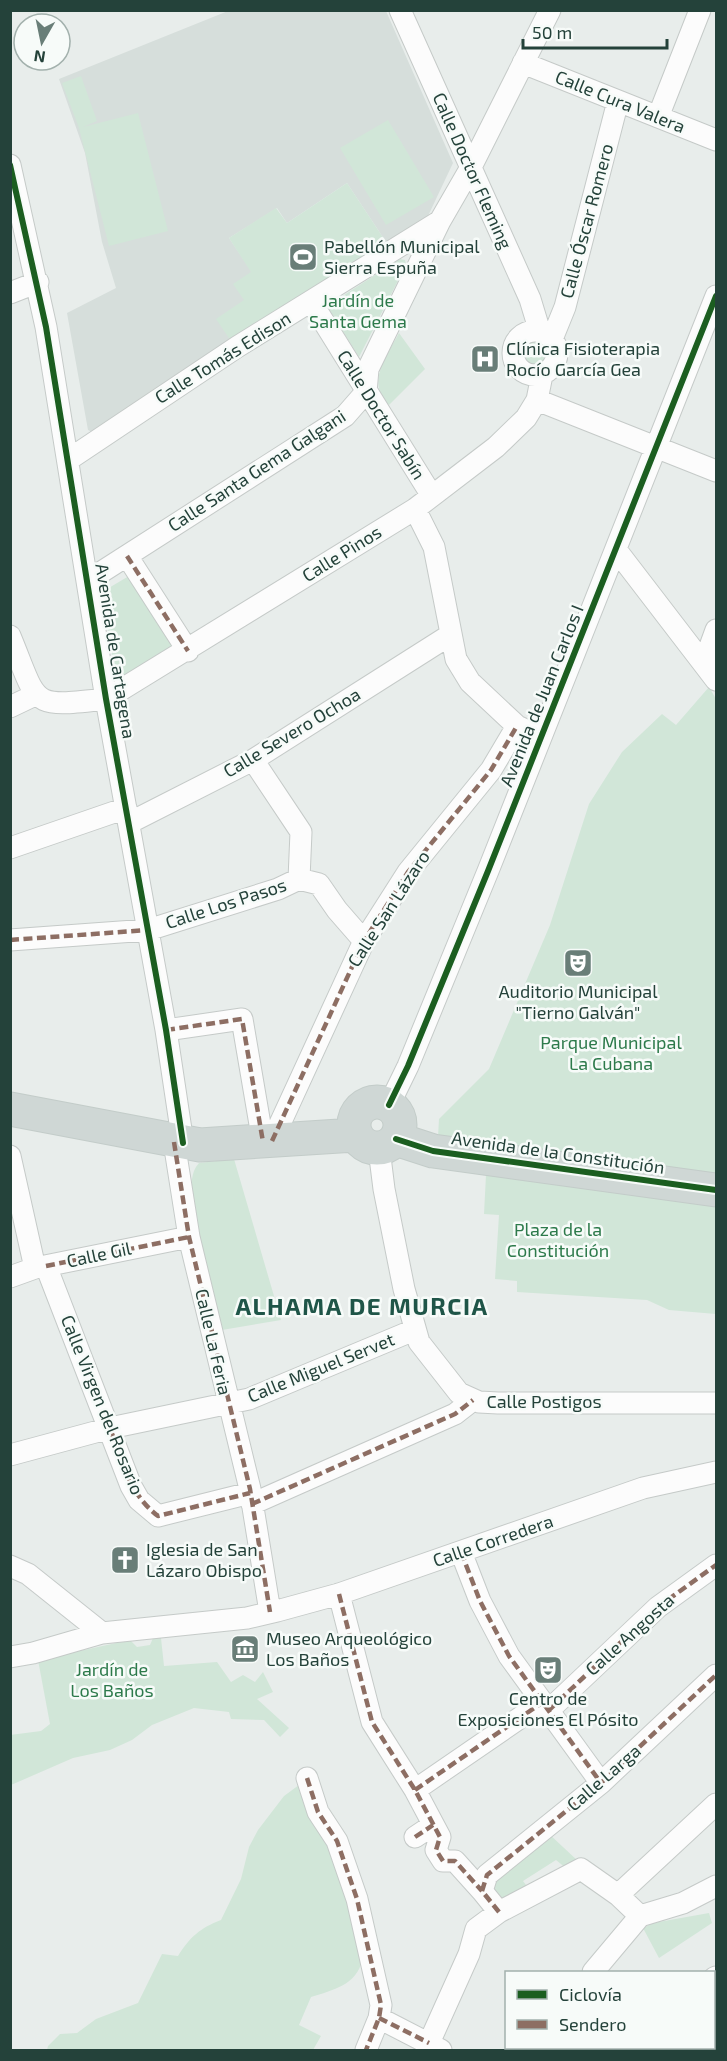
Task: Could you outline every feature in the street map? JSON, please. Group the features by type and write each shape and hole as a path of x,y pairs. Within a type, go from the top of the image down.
{"main road":[{"path":"10,1109 200,1145 372,1134 367,1104 382,1102 389,1105"},
{"name":"Avenida de la Constitución","path":"372,1134 433,1151 717,1190"}],"street":[{"name":"Calle Doctor Fleming","path":"400,10 546,335"},
{"path":"658,117 700,10"},
{"path":"366,392 368,369 440,221 470,169 549,11"},
{"name":"Calle Cura Valera","path":"523,63 717,140"},
{"name":"Calle Óscar Romero","path":"546,335 565,307 618,101"},
{"name":"Avenida de Cartagena","path":"10,165 38,282 89,580 106,699 166,1029 179,1142"},
{"name":"Calle Tomás Edison","path":"68,460 209,365 312,303 440,221"},
{"path":"10,293 38,282"},
{"name":"Avenida de Juan Carlos I","path":"389,1105 413,1055 542,738 717,296"},
{"name":"Calle Doctor Sabín","path":"312,303 432,496"},
{"path":"525,333 546,335 556,345 557,360 548,372 542,375 527,375 515,365 513,358 515,343 525,333"},
{"name":"Calle Pinos","path":"106,699 188,651 415,509 511,434 533,410 542,375"},
{"name":"Calle Santa Gema Galgani","path":"89,580 345,416 366,392"},
{"path":"537,400 717,471"},
{"name":"Calle Doctor Sabín","path":"415,509 434,547 456,659 470,682 517,726 542,738"},
{"path":"617,551 717,680"},
{"path":"127,556 188,651"},
{"path":"704,663 717,630"},
{"name":"Calle Severo Ochoa","path":"10,848 128,815 253,760 450,635"},
{"path":"10,636 35,695 45,702 58,704 106,699"},
{"path":"10,707 35,695"},
{"name":"Calle San Lázaro","path":"268,1141 364,942 408,872 491,770 517,726"},
{"path":"253,760 294,818 301,832 299,879 319,884 364,942"},
{"name":"Calle Los Pasos","path":"10,940 148,930 278,889 299,879"},
{"path":"166,1029 242,1019 268,1141"},
{"path":"372,1134 414,1330 419,1342 448,1382 459,1393 473,1400"},
{"name":"Calle La Feria","path":"179,1142 189,1237 251,1499 270,1612"},
{"name":"Calle Virgen del Rosario","path":"10,1156 41,1267 110,1428 131,1486 139,1500 158,1516 251,1499"},
{"name":"Calle Gil","path":"10,1278 41,1267 189,1237"},
{"name":"Calle Miguel Servet","path":"10,1455 110,1428 249,1399 414,1330"},
{"name":"Calle Postigos","path":"251,1499 455,1414 473,1400 498,1403 717,1403"},
{"name":"Calle Corredera","path":"10,1657 33,1653 102,1633 247,1618 339,1594 643,1488 717,1472"},
{"path":"461,1552 480,1601 509,1656 601,1783"},
{"name":"Calle Angosta","path":"415,1790 546,1706 658,1606 717,1565"},
{"path":"10,1566 28,1574 102,1633"},
{"path":"339,1594 372,1722 415,1790 440,1837 436,1850 443,1861 455,1861 484,1883 499,1912"},
{"name":"Calle Larga","path":"484,1883 601,1783 717,1675"},
{"path":"307,1778 318,1812 337,1841 357,1899 381,2005 379,2018 366,2050"},
{"path":"618,1895 717,1804"},
{"path":"415,1837 430,1819"},
{"path":"379,2018 435,2047 476,1929 499,1912 572,1872 581,1869 587,1872 618,1895 640,1916"},
{"path":"594,1971 640,1916 683,1903 717,1886"}],"shaded area":[{"path":"228,11 386,11 453,163 428,216 386,242 347,183 287,223 277,208 229,238 252,272 233,344 96,434 88,430 67,313 116,288 102,242 85,153 59,79"}],"green space":[{"path":"81,76 97,121 83,127 138,113 168,231 109,246 79,128 62,83"},
{"path":"388,120 434,197 386,225 340,148"},
{"name":"Pabellón Municipal Sierra Espuña","path":"347,183 386,242 233,344 216,319 244,300 233,284 251,272 229,238 276,208 287,223"},
{"name":"Jardín de Santa Gema","path":"400,259 405,260 406,265 359,357 327,306"},
{"name":"Jardín de Santa Gema","path":"399,333 425,369 389,405 382,396 378,378 384,360"},
{"path":"534,335 547,341 553,354 547,367 534,373 521,367 515,354 521,341"},
{"path":"139,570 186,646 117,683 102,592"},
{"name":"Parque Municipal La Cubana","path":"709,687 716,699 716,1174 438,1137 439,1119 489,1069 550,925 589,804 622,752 662,714 676,725"},
{"path":"234,1159 281,1320 216,1331 191,1197 192,1179 199,1163"},
{"name":"Plaza de la Constitución","path":"486,1175 716,1206 716,1314 669,1310 647,1300 517,1292 517,1281 495,1279 499,1215 484,1214"},
{"name":"Jardín de Los Baños","path":"153,1638 161,1638 164,1666 217,1662 231,1682 243,1675 255,1682 263,1672 273,1692 257,1699 289,1728 280,1737 264,1720 231,1719 229,1712 194,1708 152,1725 132,1740 110,1750 73,1758 11,1785 10,1735 41,1731 50,1724 38,1660 130,1640 137,1647 150,1645"},
{"path":"299,1785 332,1840 362,1960 355,1975 349,1981 335,1989 311,1997 299,2025 321,2036 313,2050 47,2050 60,2034 77,2033 96,2019 138,2003 162,1954 178,1956 196,1934 221,1920 241,1879 249,1847 258,1830 284,1796"},
{"path":"548,1833 578,1861 567,1869 556,1860 523,1881 529,1889 509,1900 497,1896 492,1890 494,1875"},
{"path":"709,1913 712,1923 659,1958 643,1928 653,1923"}],"marked path":[{"path":"127,556 188,651"},
{"path":"272,1141 364,941 408,872 491,770 517,726"},
{"path":"10,940 148,930"},
{"path":"166,1030 242,1019 263,1142"},
{"path":"174,1142 189,1237 250,1489 270,1612"},
{"path":"46,1266 189,1237"},
{"path":"252,1504 455,1414 473,1400"},
{"path":"110,1428 133,1487 140,1498 158,1516 250,1493"},
{"path":"461,1552 480,1601 509,1656 601,1783"},
{"path":"549,1710 658,1607 716,1565"},
{"path":"339,1594 372,1722 415,1790 440,1837 436,1850 443,1861 455,1861 482,1891"},
{"path":"499,1912 482,1891 487,1875 601,1783 716,1675"},
{"path":"415,1790 543,1702"},
{"path":"307,1778 318,1812 337,1841 357,1899 381,2005 379,2018 366,2050"},
{"path":"415,1837 433,1825"},
{"path":"379,2018 429,2043"}],"cycle path":[{"path":"10,165 46,327 106,699 166,1030 183,1143"},
{"path":"389,1105 408,1066 488,871 716,296"},
{"path":"396,1139 433,1151 716,1190"}],"place":[{"name":"Pabellón Municipal Sierra Espuña","path":"303,257"},
{"name":"Clínica Fisioterapia Rocío García Gea","path":"485,359"},
{"name":"Auditorio Municipal \"Tierno Galván\"","path":"578,963"},
{"name":"Iglesia de San Lázaro Obispo","path":"125,1560"},
{"name":"Museo Arqueológico Los Baños","path":"245,1649"},
{"name":"Centro de Exposiciones El Pósito","path":"548,1670"}],"district":[{"name":"ALHAMA DE MURCIA","path":"362,1307"}]}
